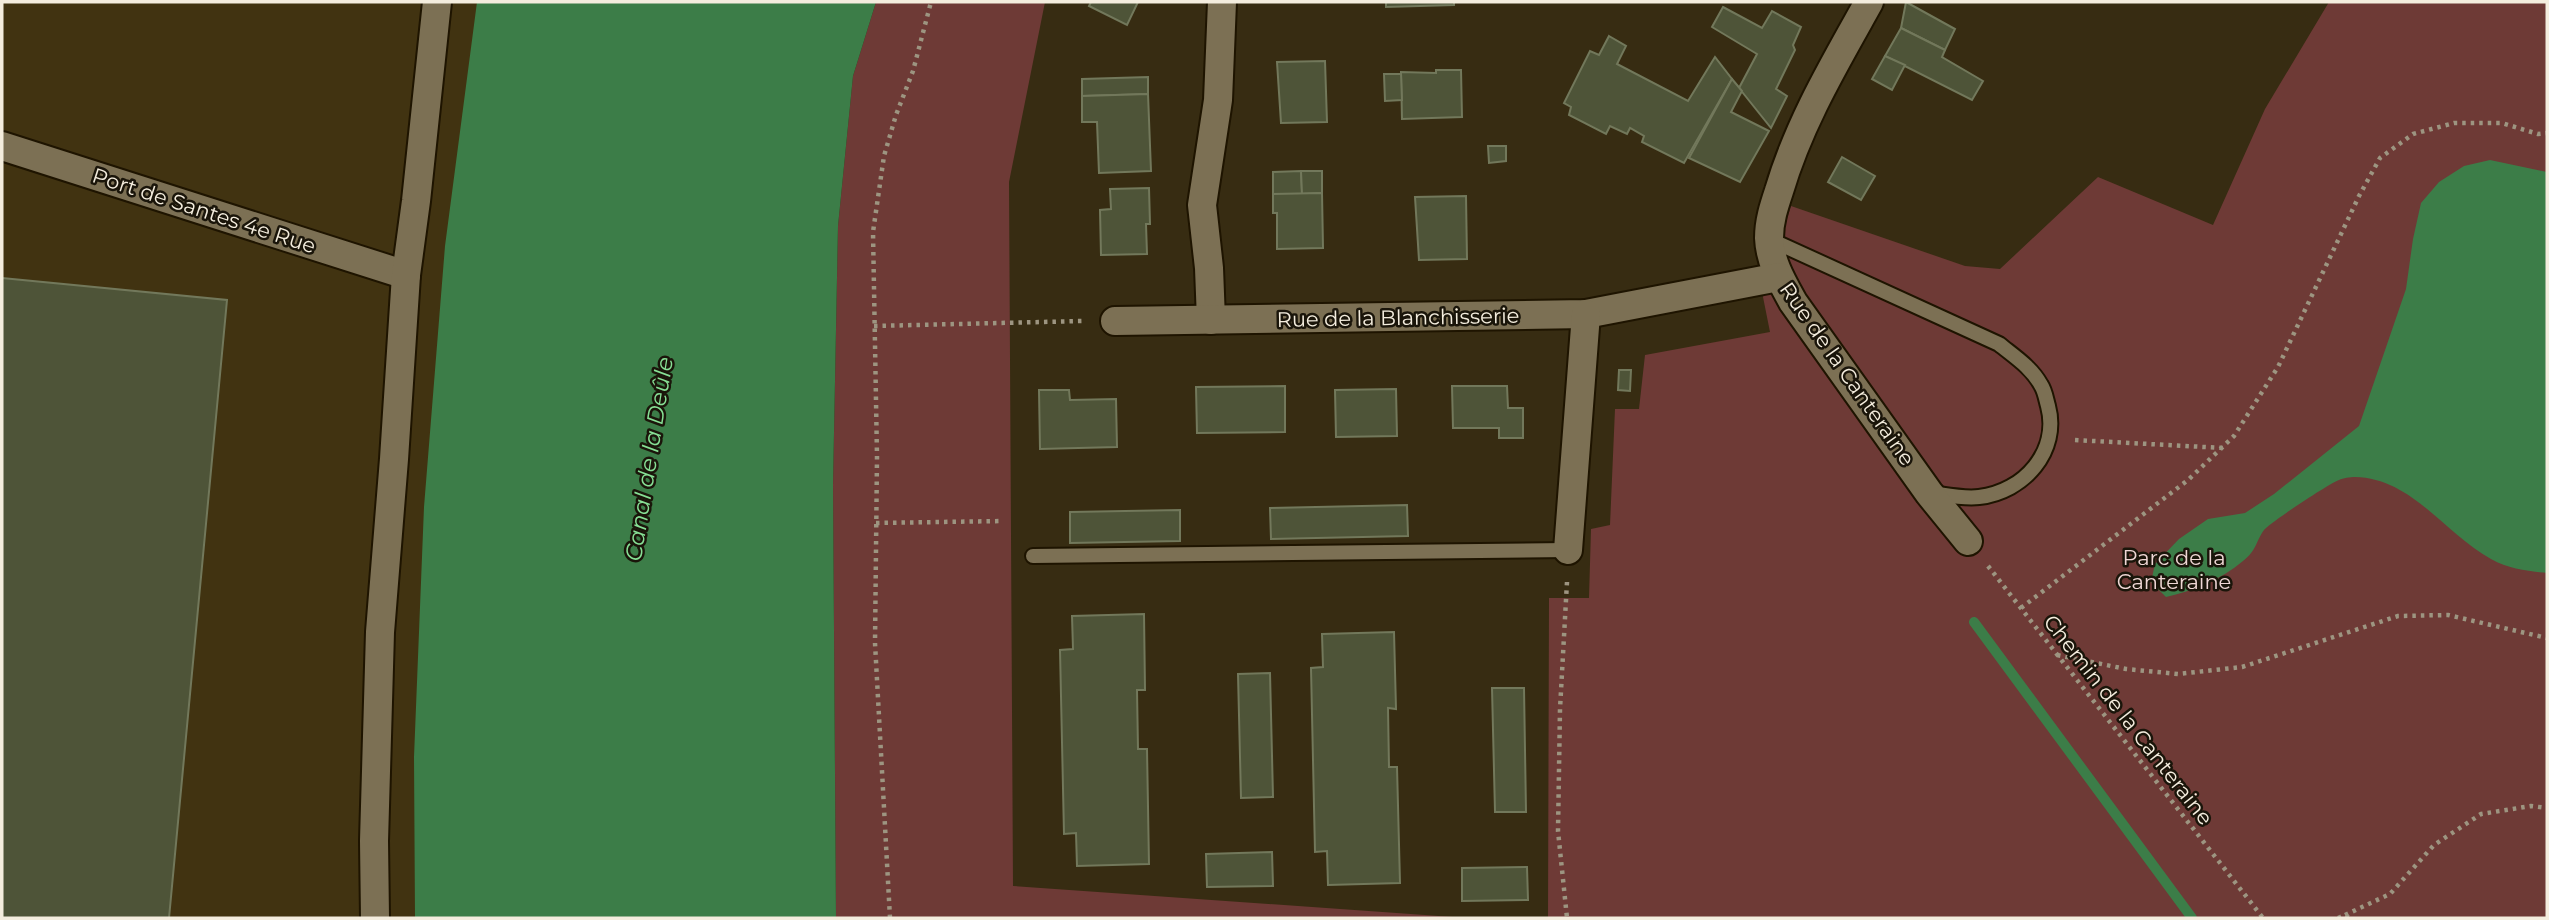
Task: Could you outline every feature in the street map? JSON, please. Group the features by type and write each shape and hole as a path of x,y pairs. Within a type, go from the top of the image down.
{"street":[{"path":"375,918 374,841 380,632 406,275 437,2"},
{"path":"1211,320 1202,205 1218,100 1222,2"},
{"name":"Rue de la Canteraine","path":"1868,2 1803,126 1784,174 1771,219 1769,239 1779,277 1793,302 1929,493 1968,541"},
{"name":"Port de Santes 4e Rue","path":"2,146 406,275"},
{"name":"Rue de la Blanchisserie","path":"1115,321 1586,314 1779,277"},
{"path":"1567,550 1586,314"}],"lane":[{"path":"1769,239 1999,344 2026,365 2043,387 2050,412 2049,438 2046,452 2032,469 2007,489 1979,497 1929,493"},
{"path":"1033,556 1567,550"}],"path":[{"path":"890,918 875,643 873,232 879,182 895,115 913,71 931,2"},
{"path":"2021,608 2188,480 2234,436 2278,367 2359,196 2380,158 2413,134 2454,123 2502,122 2538,134 2547,134"},
{"path":"874,326 1115,321"},
{"path":"2049,438 2223,448"},
{"path":"876,523 1003,521"},
{"name":"Chemin de la Canteraine","path":"1968,541 2263,918"},
{"path":"1567,550 1558,831 1567,918"},
{"path":"2057,655 2126,669 2178,674 2242,667 2398,616 2448,615 2547,639"},
{"path":"2338,918 2347,917 2390,894 2434,845 2481,814 2530,806 2547,808"}],"shaded area":[{"path":"2,2 761,2 667,918 2,918"}],"green space":[{"path":"876,2 1045,2 1009,182 1013,886 1467,918 836,918 833,485 838,226 853,76"},
{"name":"Parc de la Canteraine","path":"2329,2 2547,2 2547,918 1548,918 1549,598 1589,598 1591,529 1610,525 1615,409 1639,409 1645,355 1770,332 1763,297 1791,206 1965,266 2000,269 2098,177 2213,225 2265,109"}],"water":[{"name":"Canal de la Deûle","path":"477,2 876,2 853,76 838,226 833,485 836,918 415,918 414,757 424,507 445,246"},
{"path":"2490,160 2547,172 2547,573 2518,569 2491,559 2411,497 2375,480 2353,477 2333,483 2276,520 2264,530 2248,557 2226,573 2196,588 2166,597 2151,582 2155,564 2179,539 2208,519 2245,513 2274,494 2359,426 2406,289 2421,203 2439,182 2464,166"}],"building":[{"path":"1091,2 1138,2 1127,25 1089,6"},
{"path":"1386,2 1454,2 1454,5 1386,7"},
{"path":"1906,2 1955,29 1945,50 1901,28"},
{"path":"1723,7 1762,28 1772,11 1801,27 1793,45 1795,50 1776,89 1787,96 1771,128 1739,88 1757,54 1712,27"},
{"path":"1901,28 1945,50 1942,57 1983,81 1972,100 1885,56"},
{"path":"1609,36 1626,46 1617,64 1688,101 1715,57 1732,79 1684,163 1642,142 1644,136 1630,128 1627,134 1610,126 1606,134 1569,115 1571,107 1564,103 1590,51 1599,55"},
{"path":"1885,56 1905,65 1892,90 1872,79"},
{"path":"1325,61 1327,122 1281,123 1277,62"},
{"path":"1436,70 1461,70 1462,117 1402,119 1401,72 1436,73"},
{"path":"1384,74 1401,74 1402,100 1385,101"},
{"path":"1148,77 1148,94 1082,96 1082,79"},
{"path":"1732,79 1742,91 1731,112 1769,131 1740,182 1689,158"},
{"path":"1148,94 1151,171 1099,173 1097,122 1082,122 1082,96"},
{"path":"1488,146 1506,146 1506,161 1489,163"},
{"path":"1842,157 1875,176 1861,200 1828,182"},
{"path":"1301,171 1302,194 1273,194 1273,172"},
{"path":"1301,171 1322,171 1322,193 1302,194"},
{"path":"1149,188 1147,254 1101,255 1100,210 1111,209 1110,189"},
{"path":"1322,193 1323,248 1277,249 1277,213 1273,213 1273,194"},
{"path":"1466,196 1467,259 1419,260 1415,197"},
{"path":"2,278 227,300 169,918 2,918"},
{"path":"1619,370 1631,370 1630,391 1618,390"},
{"path":"1285,386 1285,432 1197,433 1196,387"},
{"path":"1452,386 1507,386 1508,408 1523,408 1523,438 1499,438 1499,428 1453,428"},
{"path":"1396,389 1397,436 1336,437 1335,390"},
{"path":"1039,390 1069,390 1070,400 1116,399 1117,447 1040,449"},
{"path":"1407,505 1408,536 1271,539 1270,508"},
{"path":"1180,510 1180,541 1070,543 1070,512"},
{"path":"1144,614 1145,690 1137,690 1138,749 1147,749 1149,864 1077,866 1076,833 1064,834 1060,650 1073,649 1072,616"},
{"path":"1394,632 1396,709 1388,708 1389,767 1397,767 1400,883 1328,885 1327,851 1315,852 1311,668 1323,667 1322,634"},
{"path":"1270,673 1273,797 1241,798 1238,674"},
{"path":"1492,688 1524,688 1526,812 1495,812"},
{"path":"1272,852 1273,886 1207,887 1206,854"},
{"path":"1527,867 1528,900 1462,901 1462,868"}],"waterway":[{"path":"1974,622 2192,918"}]}
